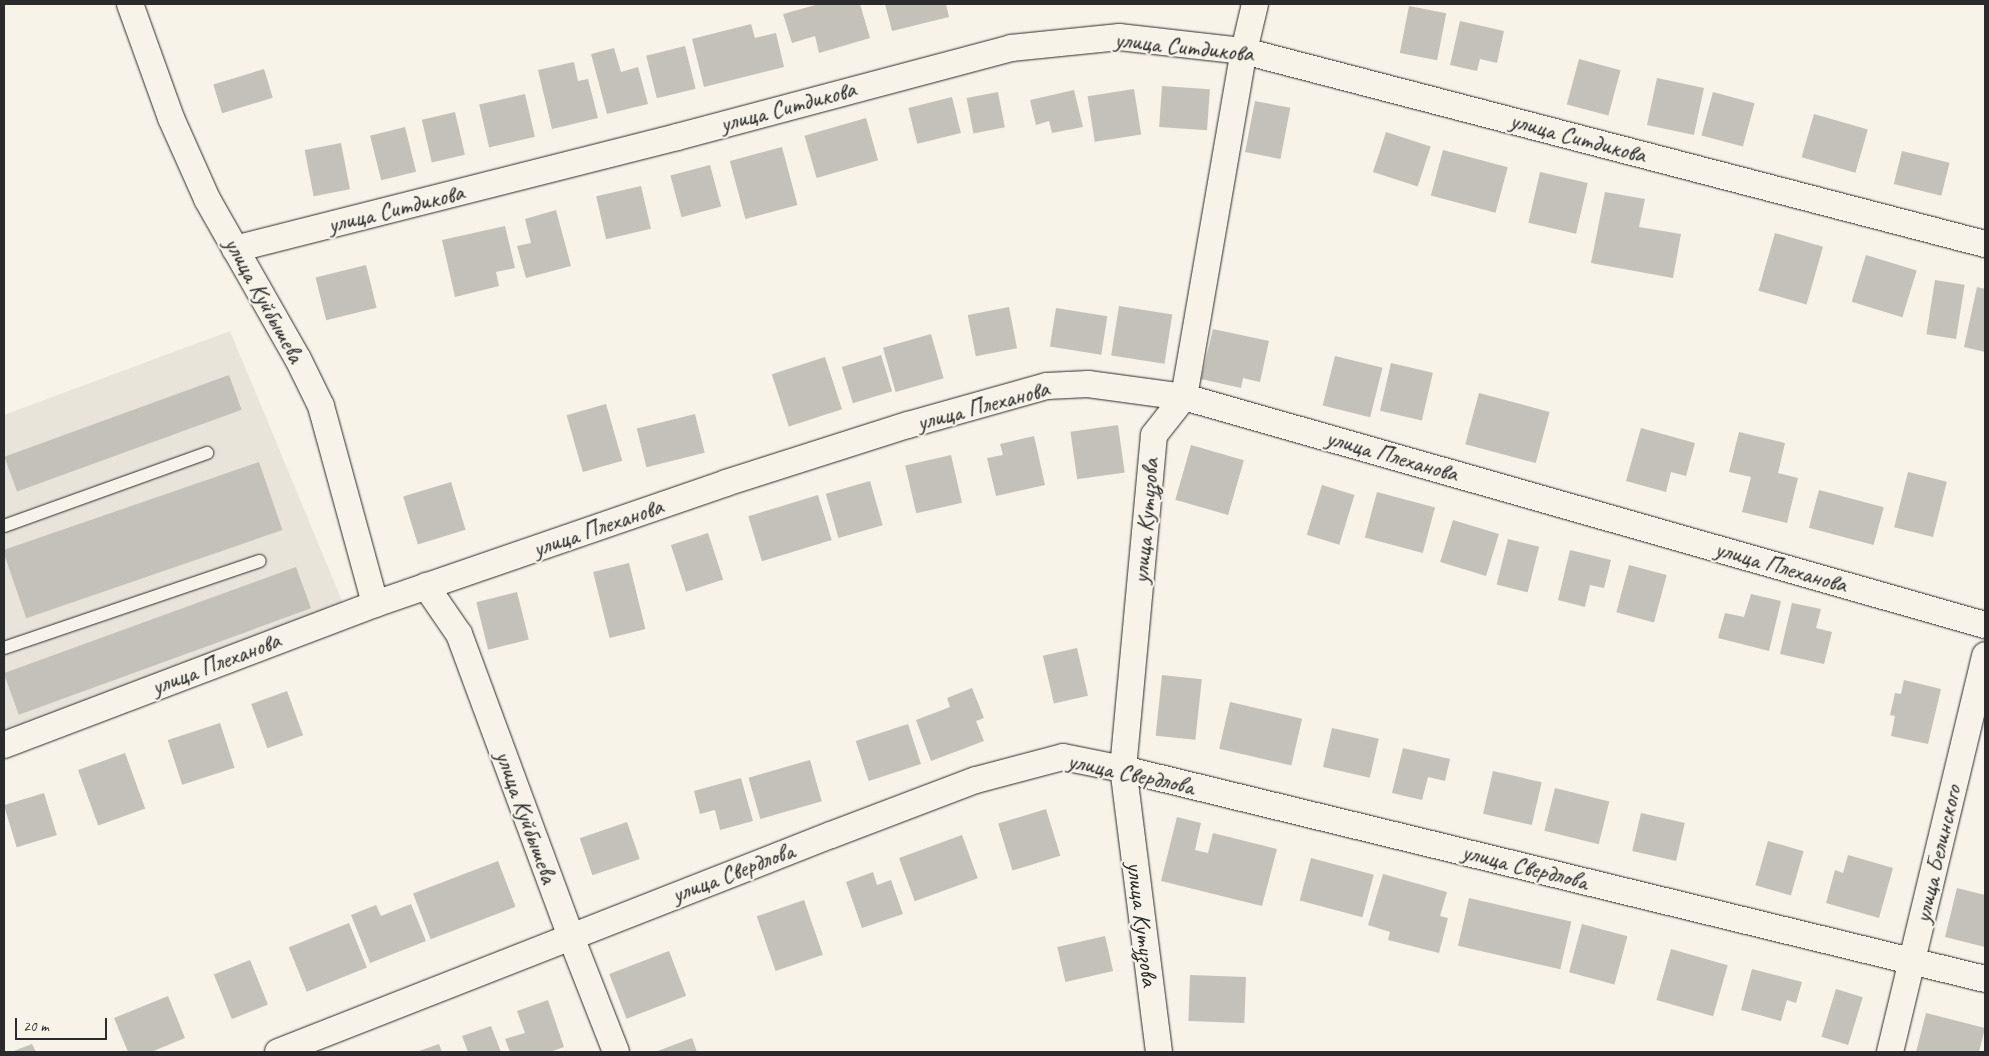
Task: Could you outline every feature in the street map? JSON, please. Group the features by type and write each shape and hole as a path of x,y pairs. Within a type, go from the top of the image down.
{"street":[{"name":"улица Куйбышева","path":"130,4 171,118 207,199 298,359 321,406 375,604"},
{"name":"улица Кутузова","path":"1159,1052 1123,769 1154,435 1184,397 1244,51 1255,4"},
{"name":"улица Ситдикова","path":"235,249 677,137 1011,48 1119,37 1244,51 1985,244"},
{"name":"улица Плеханова","path":"4,745 426,586 726,484 908,426 1047,386 1088,384 1184,397 1985,625"},
{"name":"улица Куйбышева","path":"426,586 459,634 616,1052"},
{"name":"улица Белинского","path":"1890,1052 1985,655"},
{"name":"улица Свердлова","path":"278,1052 571,936 976,780 1063,757 1123,769 1985,979"}],"lane":[{"path":"4,526 207,452"},
{"path":"4,648 260,561"}],"shaded area":[{"path":"230,331 343,603 4,733 4,415"}],"building":[{"path":"819,4 860,4 870,38 819,53 815,36 792,43 783,14"},
{"path":"885,4 946,4 949,17 892,31"},
{"path":"1409,6 1446,13 1437,60 1400,53"},
{"path":"1460,21 1504,31 1497,63 1480,59 1477,71 1450,65"},
{"path":"751,24 755,38 776,33 784,67 704,87 692,39"},
{"path":"685,46 696,89 657,98 646,56"},
{"path":"614,48 621,72 638,67 648,104 607,114 591,54"},
{"path":"1579,59 1621,70 1608,116 1567,104"},
{"path":"574,62 578,81 588,79 598,118 552,129 538,70"},
{"path":"264,69 273,98 222,113 213,84"},
{"path":"1657,78 1704,88 1694,135 1647,125"},
{"path":"1162,86 1210,89 1207,130 1159,127"},
{"path":"1134,89 1141,134 1095,142 1088,96"},
{"path":"1074,90 1083,127 1052,133 1049,121 1036,125 1030,100"},
{"path":"998,92 1005,127 973,133 967,98"},
{"path":"1713,92 1755,103 1743,147 1701,135"},
{"path":"525,94 535,137 489,147 479,105"},
{"path":"952,97 961,133 917,144 908,108"},
{"path":"1255,101 1290,108 1280,159 1245,152"},
{"path":"455,112 465,155 432,163 422,120"},
{"path":"1814,114 1868,129 1855,173 1802,157"},
{"path":"866,118 878,160 817,178 804,136"},
{"path":"405,127 416,172 381,180 370,136"},
{"path":"1386,132 1431,147 1418,186 1373,172"},
{"path":"341,143 350,189 314,196 305,150"},
{"path":"782,147 798,205 745,219 730,161"},
{"path":"1443,150 1508,167 1496,213 1431,195"},
{"path":"1902,151 1950,163 1941,196 1894,184"},
{"path":"710,165 721,207 682,217 670,176"},
{"path":"1540,172 1588,183 1576,234 1528,223"},
{"path":"641,186 651,229 606,239 596,196"},
{"path":"1605,192 1645,199 1639,227 1681,234 1673,278 1591,263"},
{"path":"556,210 571,266 526,278 517,246 531,243 525,219"},
{"path":"505,226 515,268 496,272 499,286 455,297 442,240"},
{"path":"1775,233 1823,247 1807,304 1758,291"},
{"path":"1866,255 1917,270 1902,317 1852,302"},
{"path":"366,265 377,308 326,320 316,278"},
{"path":"1935,280 1965,285 1956,339 1926,334"},
{"path":"1977,287 1985,289 1985,352 1964,347"},
{"path":"1119,306 1172,314 1165,364 1111,355"},
{"path":"1009,307 1017,348 976,356 968,315"},
{"path":"1056,308 1107,316 1101,355 1050,347"},
{"path":"1213,329 1269,341 1260,382 1243,378 1241,388 1201,379"},
{"path":"931,334 944,378 896,392 883,348"},
{"path":"881,355 892,391 853,403 842,367"},
{"path":"1335,356 1383,368 1370,417 1323,405"},
{"path":"825,357 842,409 789,427 772,374"},
{"path":"1391,363 1433,373 1422,420 1380,411"},
{"path":"229,375 242,410 17,492 4,457"},
{"path":"1479,393 1550,412 1536,463 1465,444"},
{"path":"606,404 622,461 583,472 567,415"},
{"path":"695,414 705,453 646,467 637,429"},
{"path":"1118,425 1125,473 1077,479 1070,432"},
{"path":"1641,428 1695,443 1686,476 1671,472 1666,492 1626,481"},
{"path":"1739,432 1785,443 1778,473 1798,478 1787,523 1742,512 1751,477 1729,472"},
{"path":"1034,436 1045,485 996,496 987,458 1003,455 1000,444"},
{"path":"1191,445 1244,460 1228,515 1175,500"},
{"path":"951,455 962,503 916,513 905,466"},
{"path":"259,462 282,530 26,618 4,550"},
{"path":"1908,472 1947,482 1933,537 1894,527"},
{"path":"870,481 883,525 838,538 826,494"},
{"path":"451,482 466,530 418,544 403,497"},
{"path":"1322,485 1355,495 1339,545 1307,535"},
{"path":"1819,490 1884,507 1874,545 1809,528"},
{"path":"1377,492 1435,508 1423,553 1365,537"},
{"path":"818,495 832,540 762,561 748,516"},
{"path":"1453,520 1499,534 1486,576 1440,562"},
{"path":"708,533 723,580 686,592 671,545"},
{"path":"1508,539 1539,547 1528,592 1497,585"},
{"path":"1570,550 1611,560 1604,588 1590,585 1585,607 1558,600"},
{"path":"629,563 645,629 610,638 593,572"},
{"path":"1629,565 1667,575 1654,622 1616,612"},
{"path":"296,567 311,608 19,715 4,673"},
{"path":"517,592 529,640 488,650 476,602"},
{"path":"1751,594 1781,601 1769,651 1718,638 1725,613 1744,617"},
{"path":"1792,603 1821,609 1816,628 1832,632 1824,664 1780,654"},
{"path":"1077,648 1088,696 1054,704 1043,656"},
{"path":"1162,675 1202,679 1195,740 1156,736"},
{"path":"1904,680 1941,689 1928,744 1891,736 1895,716 1890,715 1895,693 1901,694"},
{"path":"972,688 984,718 976,721 984,741 931,761 916,720 950,707 947,698"},
{"path":"287,691 303,735 267,748 251,704"},
{"path":"1230,702 1302,719 1291,765 1219,749"},
{"path":"220,723 235,768 182,785 168,740"},
{"path":"908,724 921,764 869,781 856,741"},
{"path":"1332,728 1379,739 1370,778 1323,767"},
{"path":"1403,748 1450,759 1445,781 1428,777 1422,800 1392,793"},
{"path":"125,753 145,808 98,826 78,770"},
{"path":"810,760 822,801 760,819 748,778"},
{"path":"1493,771 1542,782 1532,825 1483,814"},
{"path":"741,778 753,821 720,830 715,810 700,814 694,791"},
{"path":"1555,788 1609,802 1599,844 1544,831"},
{"path":"44,793 57,835 17,847 4,805"},
{"path":"1046,809 1060,856 1013,870 998,824"},
{"path":"1641,813 1685,823 1676,861 1632,851"},
{"path":"1177,817 1201,823 1195,850 1208,853 1213,833 1277,849 1262,906 1161,881"},
{"path":"627,822 640,859 592,875 580,838"},
{"path":"962,835 978,878 915,901 899,858"},
{"path":"1768,841 1804,851 1791,895 1755,885"},
{"path":"1848,855 1893,868 1879,918 1826,903 1835,870 1843,873"},
{"path":"1311,858 1374,875 1362,917 1300,901"},
{"path":"498,861 516,907 431,939 413,894"},
{"path":"873,872 877,885 891,880 903,914 862,928 846,882"},
{"path":"1383,874 1447,892 1440,916 1448,918 1439,953 1388,940 1390,932 1368,925"},
{"path":"1957,888 1985,895 1985,947 1945,937"},
{"path":"1469,898 1571,922 1560,969 1458,946"},
{"path":"804,900 823,955 776,971 757,916"},
{"path":"411,904 426,941 370,963 351,915 376,905 381,916"},
{"path":"349,923 367,968 307,992 289,947"},
{"path":"1582,924 1627,936 1614,984 1569,972"},
{"path":"1105,936 1113,971 1065,982 1057,947"},
{"path":"1671,949 1728,965 1713,1016 1656,1000"},
{"path":"669,951 686,996 626,1019 609,974"},
{"path":"250,960 268,1005 232,1019 214,975"},
{"path":"1752,969 1802,982 1796,1003 1787,1000 1781,1021 1741,1010"},
{"path":"1190,975 1246,977 1244,1023 1188,1021"},
{"path":"1836,989 1863,997 1848,1045 1821,1037"},
{"path":"168,996 185,1038 151,1052 128,1052 114,1018"},
{"path":"548,1000 564,1047 550,1052 510,1052 505,1039 525,1033 517,1011"},
{"path":"1926,1013 1985,1028 1979,1052 1916,1052"},
{"path":"491,1026 501,1052 468,1052 462,1036"},
{"path":"692,1038 697,1052 655,1052"},
{"path":"32,1044 36,1052 11,1052"},
{"path":"439,1044 442,1052 416,1052"}]}
